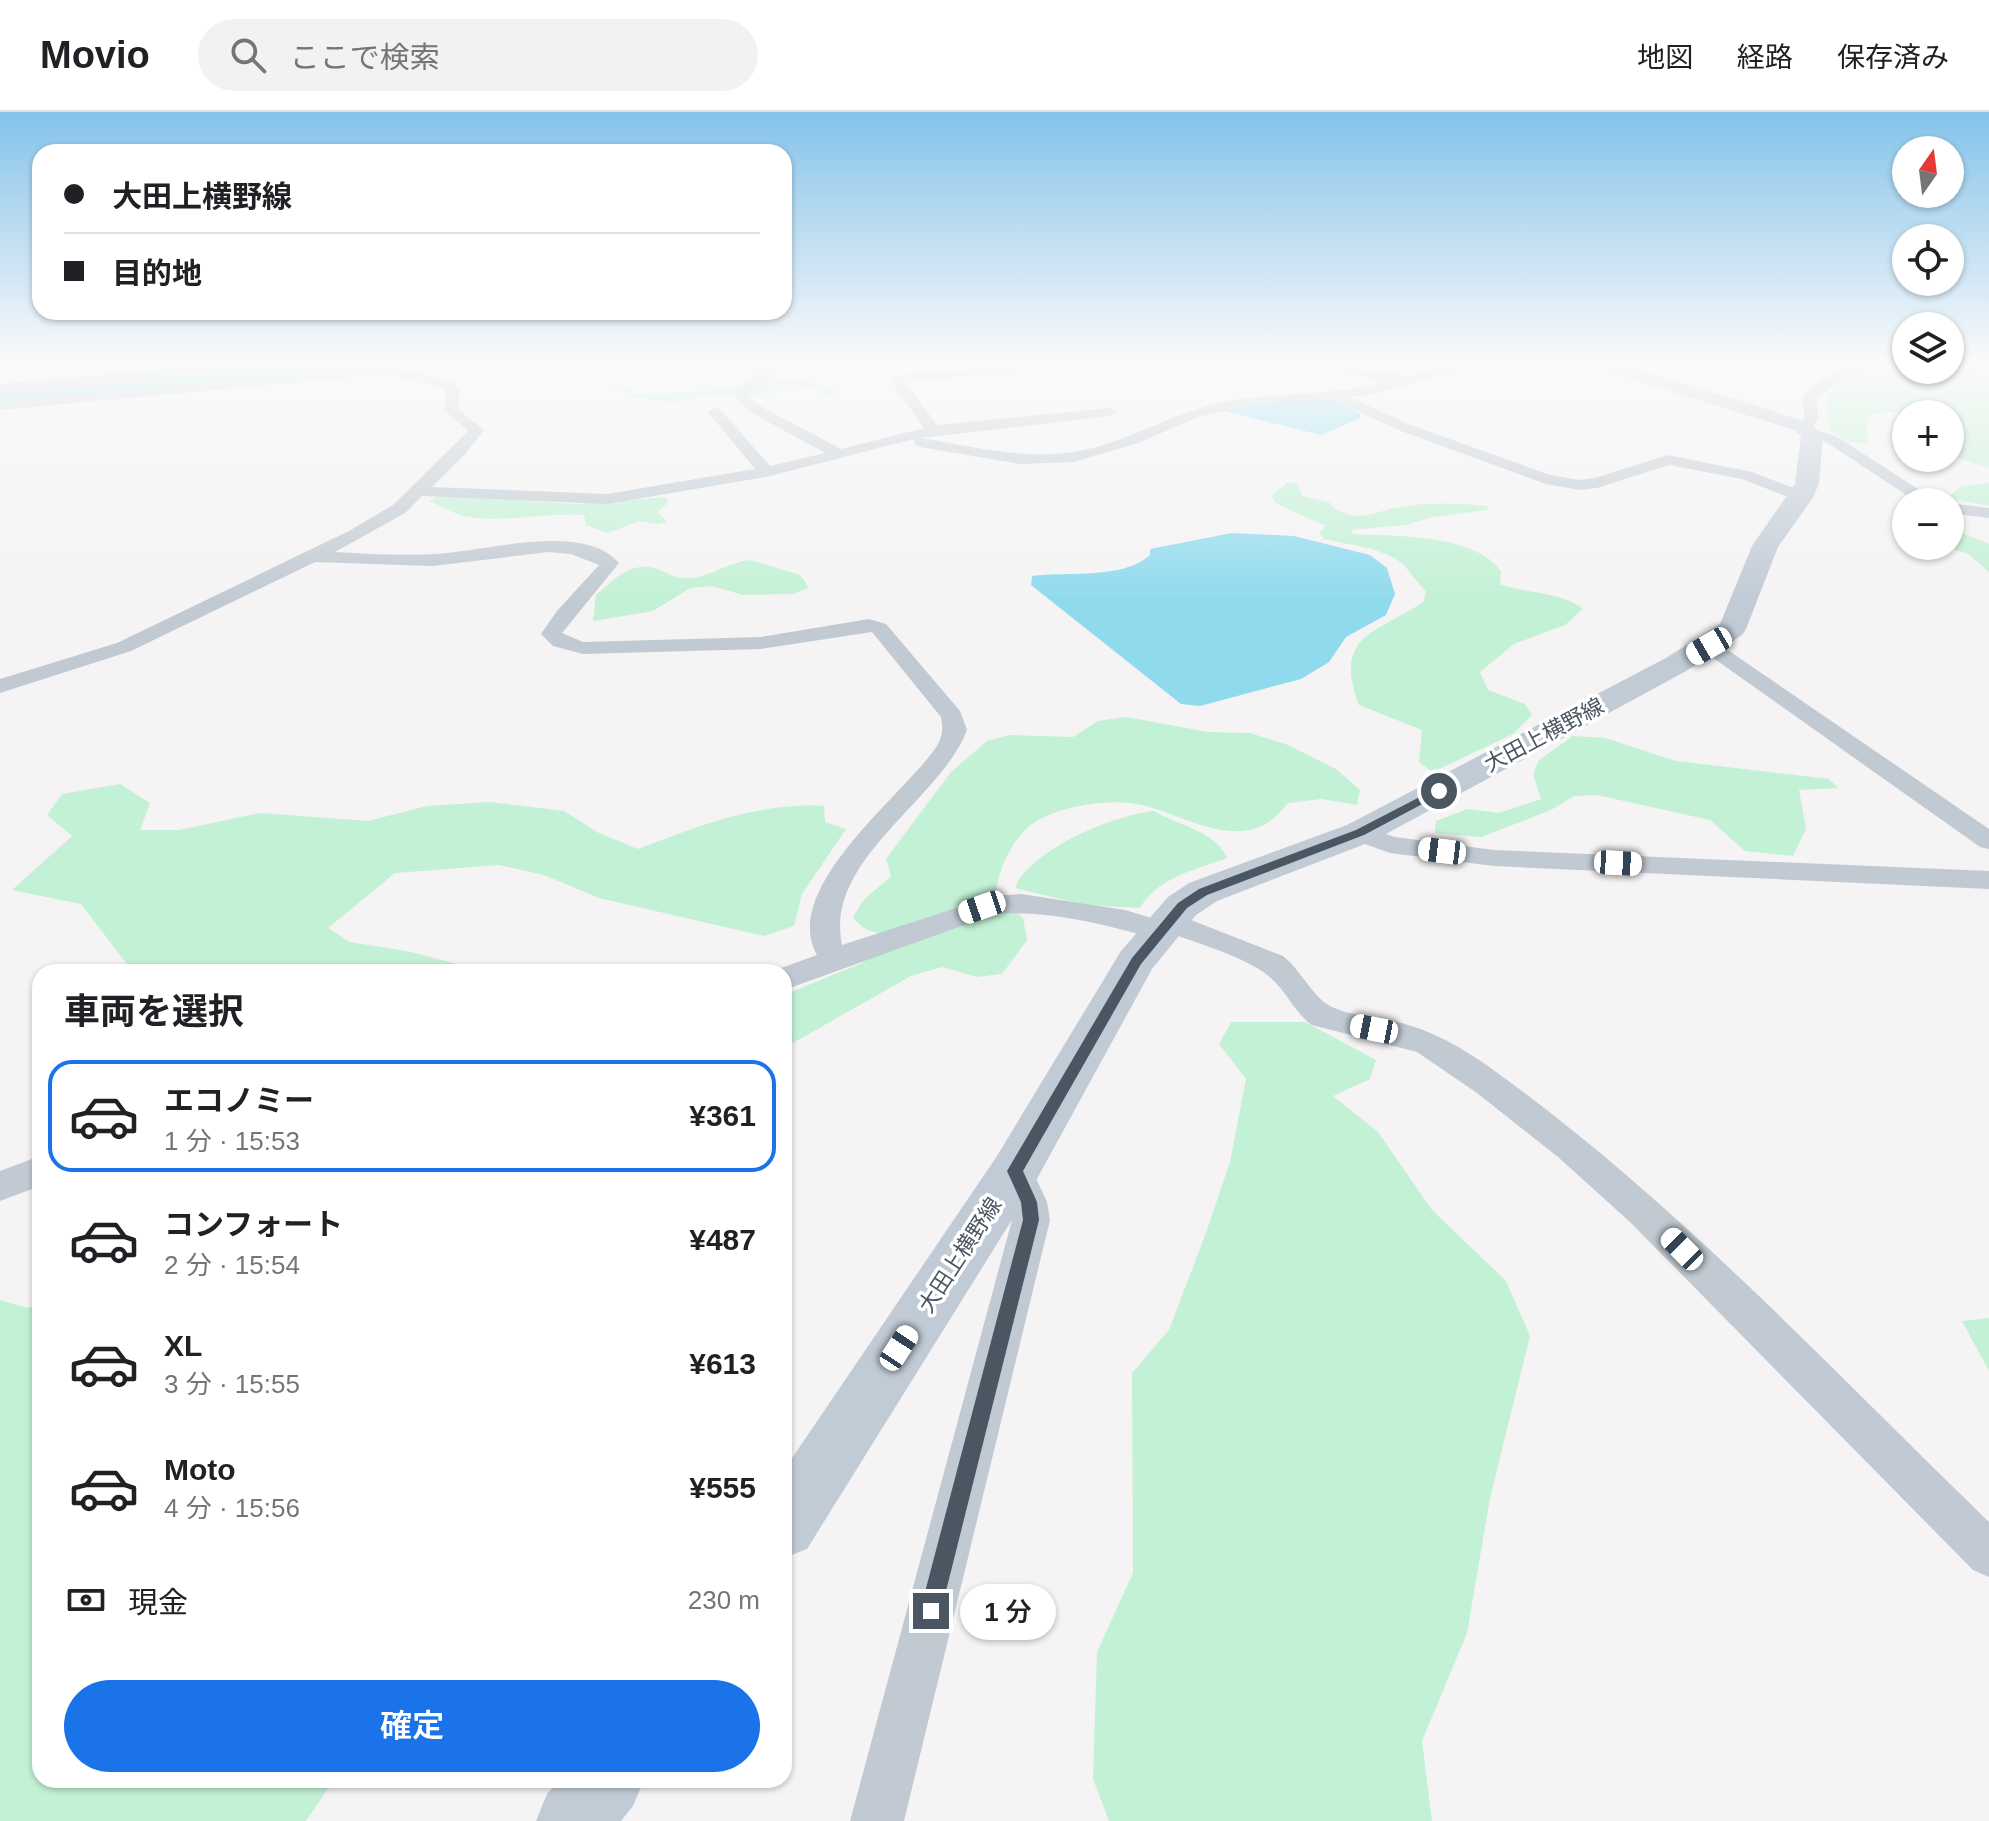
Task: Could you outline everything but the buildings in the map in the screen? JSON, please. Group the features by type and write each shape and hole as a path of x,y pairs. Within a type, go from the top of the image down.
{"main road":[{"name":"大田上横野線","path":"792,1514 1015,1171 1136,961 1164,925 1182,906 1203,892 1360,833 1709,646 1732,629 1765,546 1807,484 1806,442"},
{"path":"574,1821 601,1788"}],"street":[{"path":"0,686 124,647 314,556 399,509 465,442"},
{"path":"740,442 766,472"},
{"path":"816,442 839,454"},
{"path":"419,491 607,499 766,472 888,442"},
{"path":"916,442 1021,459 1049,460 1103,451 1126,442"},
{"path":"1444,442 1546,479 1580,485 1597,483 1656,462 1677,461 1746,475 1801,497"},
{"path":"1835,442 1907,488"},
{"path":"1964,510 1989,513"},
{"path":"314,556 434,560 549,548 580,550 602,557 610,563 606,570 557,622 551,634 560,642 583,648 761,643 869,625 879,628 952,716 955,730 948,748 857,853 839,881 829,903 825,941 835,960"},
{"path":"1709,646 1989,841"},
{"path":"1360,833 1390,845 1494,858 1989,880"},
{"path":"792,976 982,907 1008,903 1164,925 1272,963 1287,975 1309,1007 1323,1017 1400,1034 1428,1044 1489,1084 1570,1147 1643,1211 1989,1554"},
{"path":"877,1821 1031,1220 1029,1202 1015,1171"},
{"path":"0,1186 32,1174"}],"green space":[{"path":"1964,442 1989,442 1989,468 1964,460"},
{"path":"1288,482 1297,483 1302,496 1329,502 1343,513 1357,516 1421,504 1488,506 1487,510 1433,517 1405,525 1350,530 1354,534 1433,539 1473,550 1501,571 1500,584 1564,599 1583,609 1565,625 1514,644 1480,672 1488,690 1525,704 1532,715 1513,734 1433,772 1419,762 1422,730 1359,705 1351,663 1356,649 1376,629 1423,602 1426,591 1403,564 1392,557 1324,539 1319,532 1326,526 1277,504 1271,496"},
{"path":"1989,483 1989,506 1964,501 1964,488 1958,488"},
{"path":"440,495 577,504 665,497 669,502 658,512 667,522 639,521 608,533 586,525 584,515 494,519 464,516 429,501"},
{"path":"1964,534 1989,544 1989,572 1964,553"},
{"path":"750,560 800,575 809,588 793,594 743,595 712,586 690,588 653,611 593,621 596,595 616,578 637,567 655,568 677,577 692,578"},
{"path":"1126,717 1208,732 1250,733 1288,745 1336,769 1360,790 1357,805 1321,799 1288,803 1266,824 1255,829 1235,831 1207,827 1151,807 1125,802 1095,803 1050,815 1021,834 999,876 996,893 1023,918 1027,940 1002,974 977,977 942,967 911,976 792,1043 792,992 862,963 884,948 877,933 865,929 853,918 866,898 891,876 886,859 951,772 987,741 1010,735 1073,737 1098,721"},
{"path":"1573,736 1605,738 1676,761 1829,779 1838,788 1799,790 1806,829 1793,856 1745,851 1710,820 1597,795 1574,796 1551,810 1481,837 1435,833 1436,821 1467,809 1499,813 1541,799 1533,774 1539,760"},
{"path":"120,784 150,803 140,830 179,830 260,813 368,821 427,806 489,802 564,811 599,833 638,849 729,817 776,808 824,806 825,822 846,829 802,894 794,926 764,936 599,898 544,875 499,865 395,873 328,928 350,942 411,952 457,964 127,964 81,904 12,890 72,836 47,815 62,794"},
{"path":"1154,811 1205,835 1227,858 1167,882 1140,908 1085,905 1015,888 1037,860 1076,836 1118,819"},
{"path":"1231,1022 1305,1022 1376,1060 1370,1079 1333,1096 1378,1132 1432,1210 1506,1281 1530,1336 1490,1498 1467,1633 1422,1741 1432,1821 1109,1821 1093,1779 1097,1652 1133,1573 1132,1373 1169,1330 1230,1162 1246,1079 1219,1044"},
{"path":"0,1300 32,1307 32,1788 329,1788 306,1821 0,1821"},
{"path":"1989,1318 1989,1371 1962,1321"}],"water":[{"path":"1232,533 1294,536 1370,555 1387,568 1395,594 1386,615 1346,637 1329,662 1301,679 1200,706 1181,704 1031,585 1032,576 1125,568 1150,555 1150,549"}],"route":[{"path":"931,1611 1031,1220 1029,1202 1015,1171 1136,961 1182,906 1203,892 1360,833 1439,791"}]}
